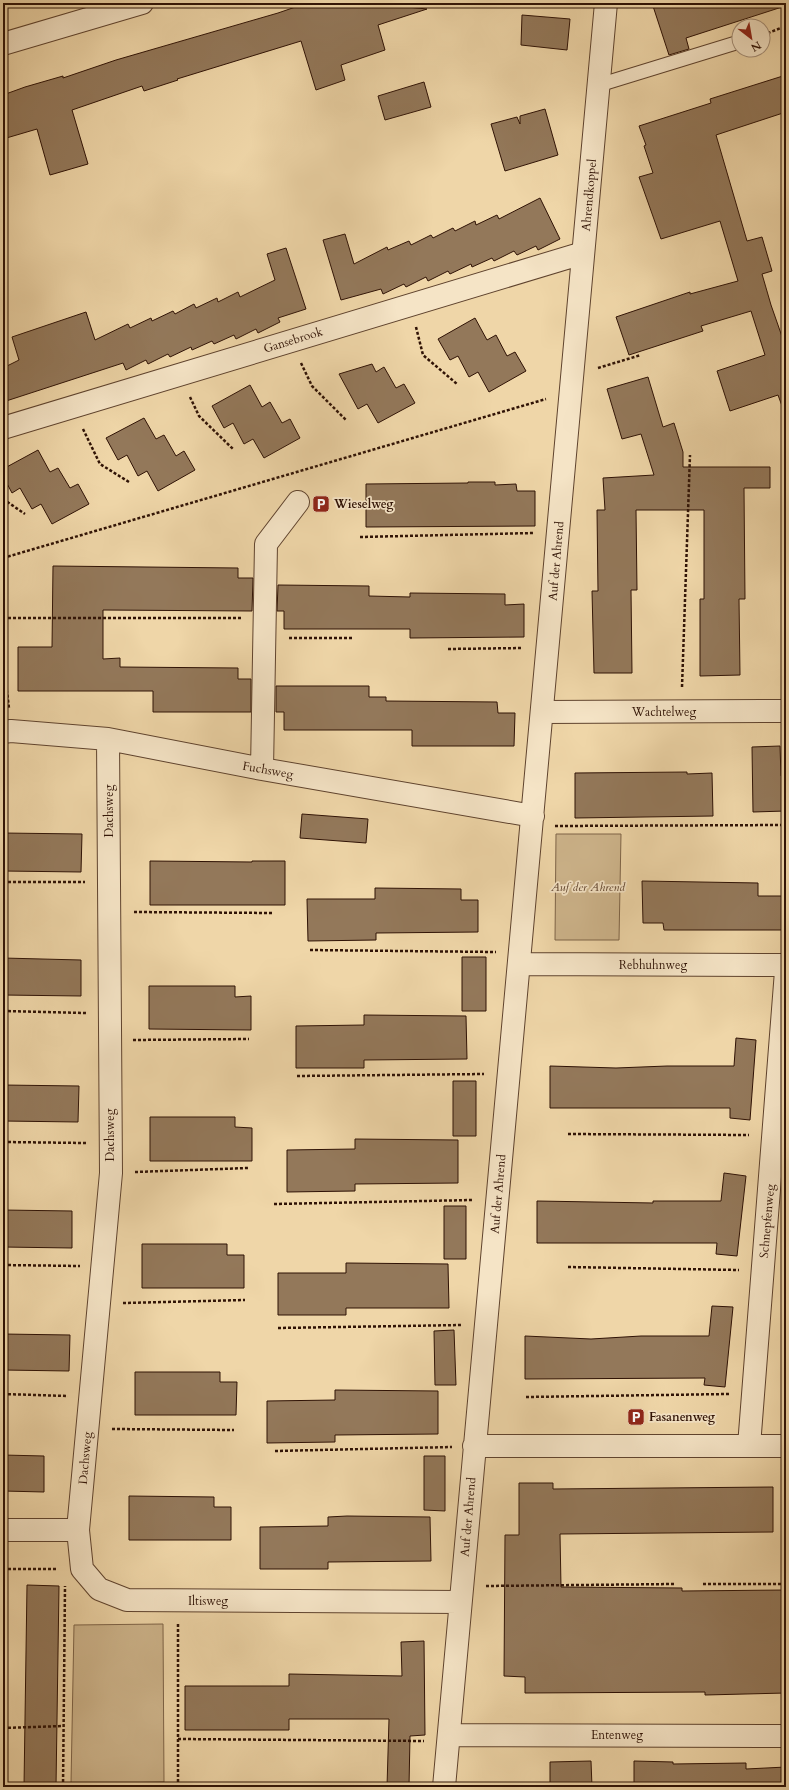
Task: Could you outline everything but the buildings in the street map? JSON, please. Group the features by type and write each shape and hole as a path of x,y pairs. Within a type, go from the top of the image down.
{"street":[{"path":"3,44 142,3"},
{"name":"Ahrendkoppel","path":"572,385 606,3"},
{"name":"Gansebrook","path":"3,428 583,254"},
{"name":"Auf der Ahrend","path":"444,1787 572,385"},
{"path":"262,769 266,544 298,502"},
{"name":"Wachtelweg","path":"542,712 786,711"},
{"name":"Fuchsweg","path":"7,731 108,739 532,821"},
{"name":"Dachsweg","path":"78,1530 110,1173 108,739"},
{"name":"Rebhuhnweg","path":"520,958 786,965"},
{"name":"Schnepfenweg","path":"749,1446 786,971"},
{"path":"474,1446 786,1446"},
{"path":"3,1530 78,1530"},
{"name":"Iltisweg","path":"78,1530 82,1569 99,1589 127,1600 178,1601 461,1594"},
{"name":"Entenweg","path":"448,1738 786,1736"}],"lane":[{"path":"599,85 731,44"}],"path":[{"path":"771,32 786,26"},
{"path":"410,306 423,355 457,384"},
{"path":"290,341 312,386 346,420"},
{"path":"3,558 572,385 641,355"},
{"path":"179,375 199,416 234,449"},
{"path":"72,407 100,464 129,482"},
{"path":"681,712 690,455"},
{"path":"3,499 25,514"},
{"path":"360,537 558,533"},
{"path":"3,618 264,628 354,638"},
{"path":"448,648 548,648"},
{"path":"3,660 7,731"},
{"path":"532,821 786,825"},
{"path":"3,882 109,882"},
{"path":"109,912 272,913"},
{"path":"310,950 520,958"},
{"path":"3,1011 110,1013"},
{"path":"110,1040 249,1039"},
{"path":"297,1076 509,1073"},
{"path":"568,1134 773,1136"},
{"path":"3,1142 110,1144"},
{"path":"110,1173 248,1168"},
{"path":"274,1204 497,1200"},
{"path":"3,1265 102,1267"},
{"path":"568,1267 763,1270"},
{"path":"99,1303 245,1300"},
{"path":"278,1328 486,1325"},
{"path":"3,1394 90,1396"},
{"path":"526,1397 753,1394"},
{"path":"87,1429 234,1430"},
{"path":"275,1451 474,1446"},
{"path":"3,1569 65,1569"},
{"path":"461,1594 675,1584"},
{"path":"703,1584 786,1584"},
{"path":"63,1787 65,1585"},
{"path":"178,1601 178,1787"},
{"path":"3,1728 63,1726"},
{"path":"178,1739 448,1738"}],"green space":[{"name":"Auf der Ahrend","path":"556,834 621,834 619,940 555,940"},
{"path":"163,1624 164,1782 71,1784 74,1625"}],"place":[{"name":"Wieselweg","path":"321,504"},
{"name":"Fasanenweg","path":"636,1417"}]}
